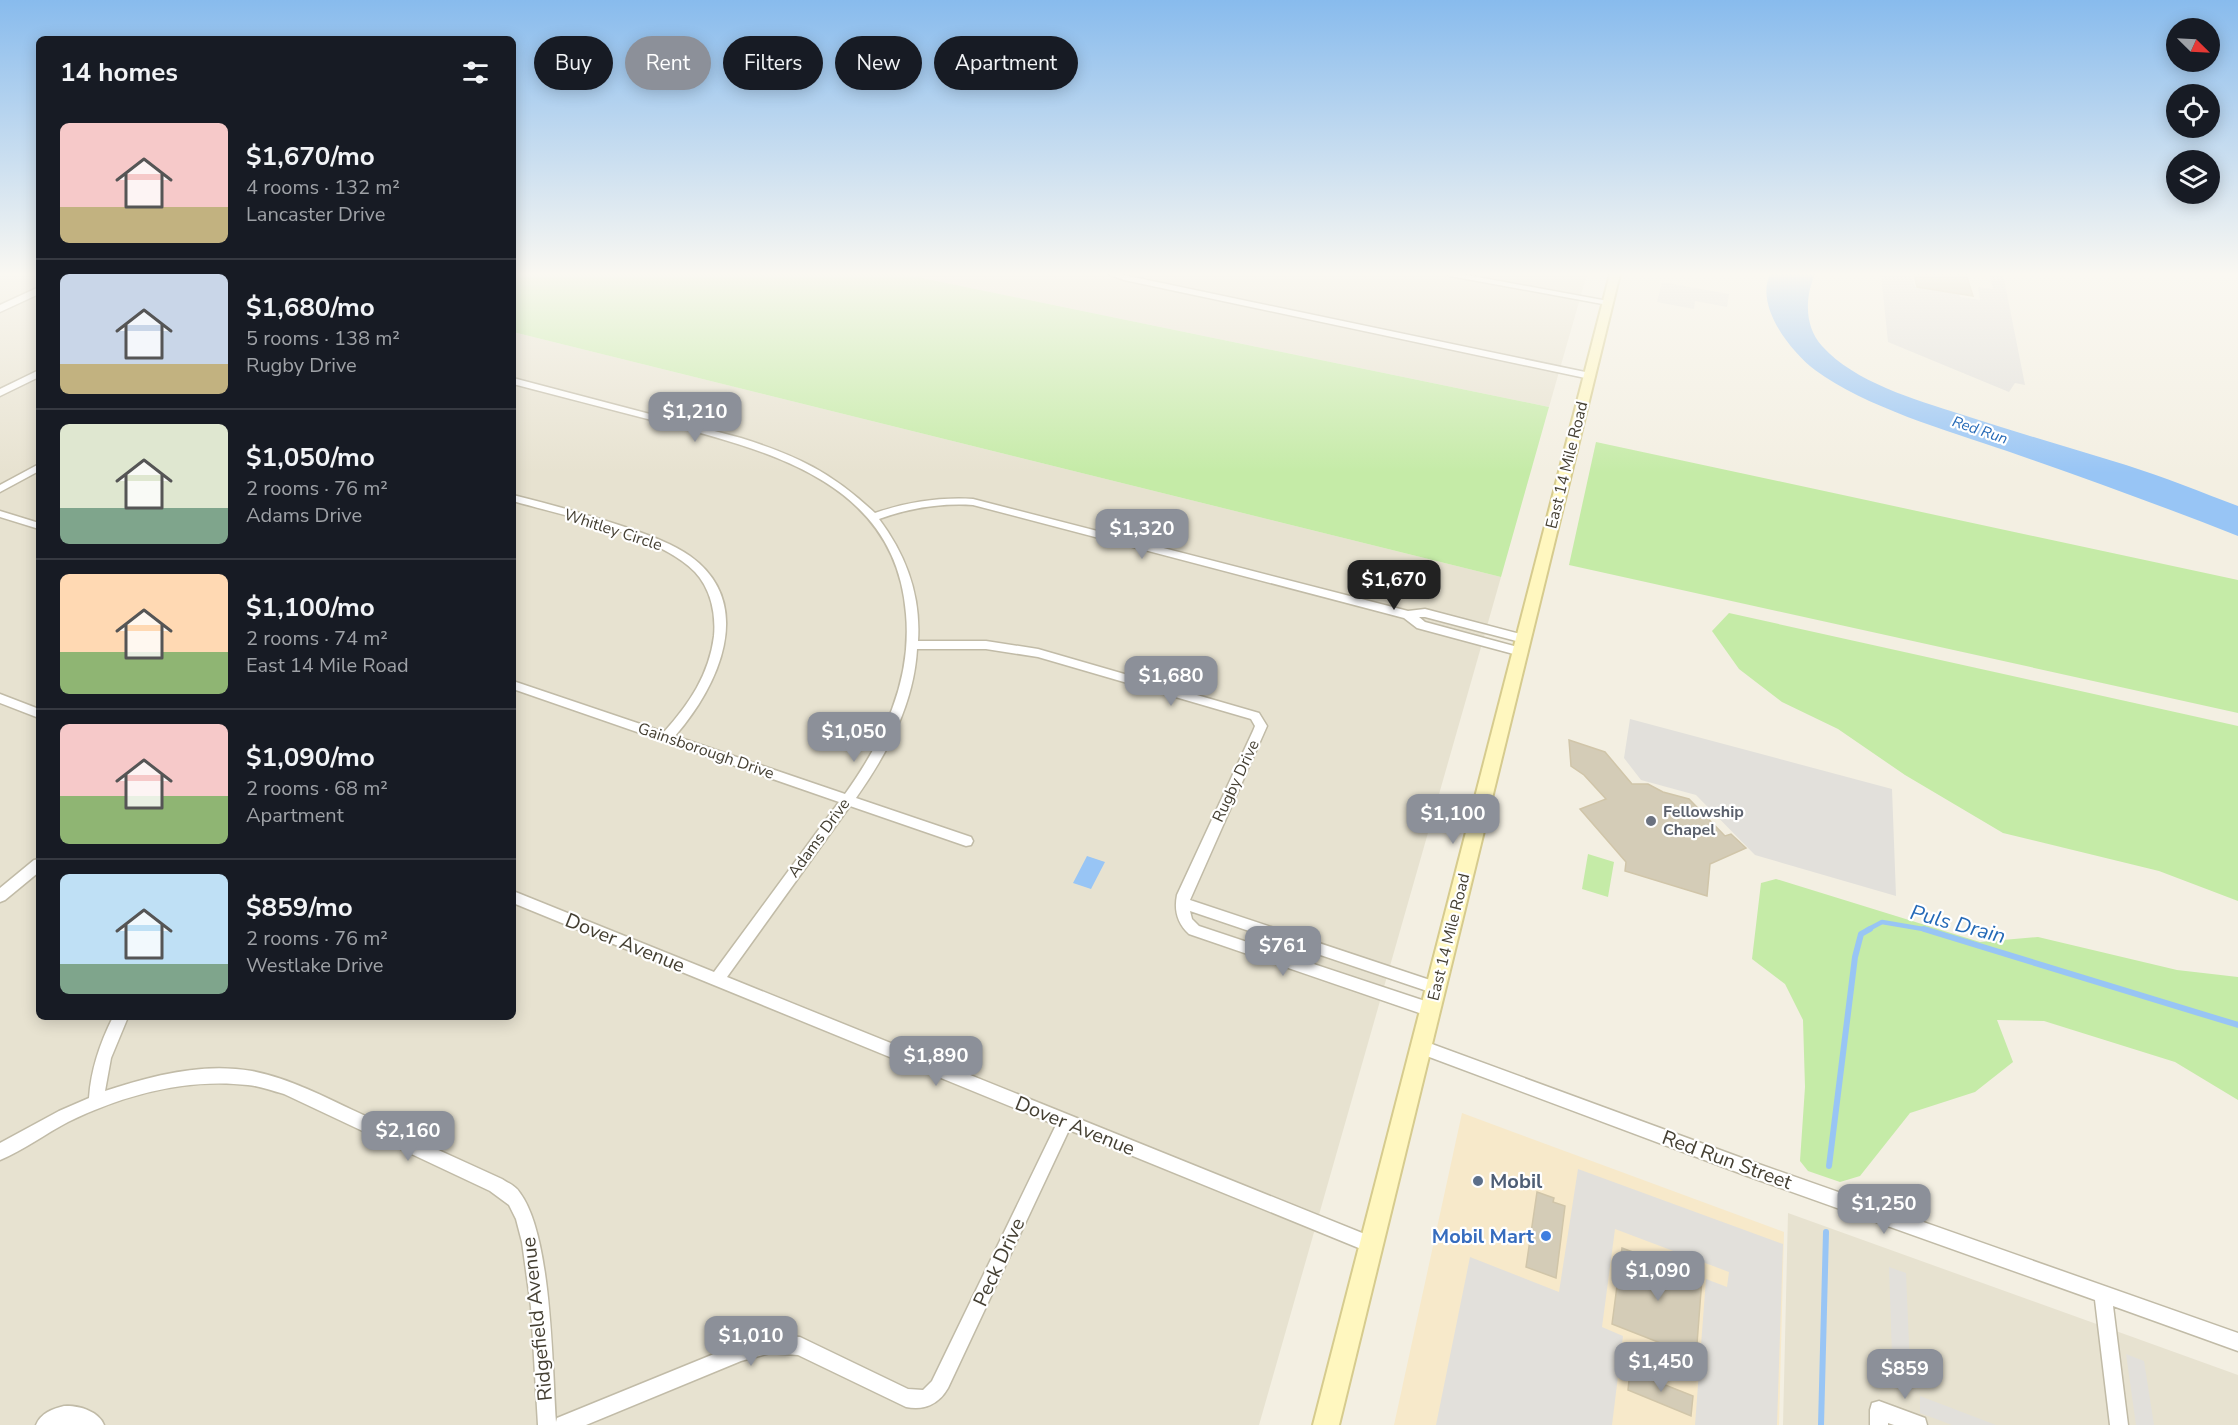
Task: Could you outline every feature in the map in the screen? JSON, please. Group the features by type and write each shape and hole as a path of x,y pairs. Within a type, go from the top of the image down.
{"main road":[{"name":"East 14 Mile Road","path":"1326,1425 1599,340"}],"street":[{"path":"1421,340 1590,376"},
{"path":"0,393 36,375"},
{"name":"Adams Drive","path":"516,382 770,450 800,463 834,483 874,517 895,550 904,573 914,618 915,645 910,674 893,724 877,755 847,800 716,980"},
{"path":"0,489 36,469"},
{"name":"Whitley Circle","path":"516,499 644,537 665,546 699,569 716,600 720,618 717,656 706,687 696,703 667,737"},
{"path":"874,517 918,503 973,502 1408,615 1425,613 1522,645"},
{"path":"0,514 36,525"},
{"name":"Rugby Drive","path":"915,645 978,645 1038,653 1255,716 1261,726 1187,888 1183,903"},
{"name":"Gainsborough Drive","path":"516,686 966,841"},
{"path":"0,698 36,713"},
{"path":"0,896 36,866"},
{"name":"Dover Avenue","path":"516,898 1371,1245"},
{"path":"1431,1010 1194,930 1185,921 1183,903 1436,988"},
{"path":"96,1103 99,1068 120,1020"},
{"name":"Red Run Street","path":"1421,1047 1750,1169 2238,1342"},
{"name":"Ridgefield Avenue","path":"0,1152 52,1121 143,1086 214,1076 268,1080 496,1185 514,1198 527,1228 535,1272 547,1425"},
{"name":"Peck Drive","path":"564,1425 741,1352 771,1344 786,1343 800,1346 906,1398 917,1401 928,1398 936,1392 942,1382 1065,1122"},
{"path":"2103,1294 2119,1425"},
{"path":"52,1420 70,1413 80,1415 95,1425"},
{"path":"1879,1417 1918,1425"}],"shaded area":[{"path":"0,340 36,340 36,1020 516,1020 516,340 547,340 1501,577 1259,1425 0,1425"},
{"path":"1226,340 1568,340 1549,407"},
{"path":"2016,340 2025,385 2015,383 2009,392 1888,342"},
{"path":"1630,719 1892,789 1896,896 1755,855 1696,795 1641,780 1624,758"},
{"path":"1462,1113 1784,1232 1779,1425 1394,1425"},
{"path":"1578,1169 1783,1244 1777,1425 1695,1425 1706,1279 1727,1287 1729,1272 1615,1229 1602,1327 1623,1336 1612,1425 1436,1425 1470,1257 1559,1292"},
{"path":"1788,1213 2238,1375 2238,1425 1783,1425"},
{"path":"1889,1267 1906,1273 1911,1391 1893,1384"},
{"path":"2126,1354 2144,1361 2154,1425 2136,1425"},
{"path":"1920,1396 1996,1425 1952,1425 1920,1413"}],"green space":[{"path":"547,340 1226,340 1549,407 1501,577"},
{"path":"1596,442 2238,580 2238,713 1569,565"},
{"path":"1729,613 2238,726 2238,901 2159,871 2003,833 1905,775 1838,729 1782,702 1739,669 1712,631"},
{"path":"1588,854 1614,862 1608,897 1582,889"},
{"path":"1776,879 1980,942 2038,937 2177,970 2238,977 2238,1100 2175,1062 2044,1021 1997,1020 2013,1062 1975,1092 1910,1113 1860,1176 1840,1182 1808,1171 1800,1161 1805,1087 1803,1020 1785,984 1752,959 1761,883"}],"water":[{"name":"Red Run","path":"1786,340 1818,340 1835,359 1851,370 1868,380 1924,403 2140,470 2238,506 2238,536 1882,407 1835,383 1805,362"},
{"path":"1087,856 1105,862 1091,889 1073,883"}],"building":[{"name":"Fellowship Chapel","path":"1569,740 1605,752 1632,784 1648,784 1663,792 1689,799 1725,836 1731,834 1746,848 1710,864 1707,896 1625,871 1626,862 1580,809 1606,799 1584,775 1571,766"},
{"name":"Mobil Mart","path":"1537,1192 1554,1198 1553,1202 1565,1206 1556,1278 1526,1267"},
{"path":"1622,1248 1702,1278 1696,1357 1612,1324"},
{"path":"1630,1371 1693,1396 1691,1416 1628,1390"}],"waterway":[{"name":"Puls Drain","path":"1867,930 1882,922 1925,929"},
{"name":"Puls Drain","path":"1829,1166 1855,957 1861,934 1870,929"},
{"name":"Puls Drain","path":"1925,929 2238,1025"},
{"name":"Puls Drain","path":"1821,1425 1826,1232"}],"place":[{"name":"Fellowship Chapel","path":"1651,821"},
{"name":"Mobil","path":"1478,1181"},
{"name":"Mobil Mart","path":"1546,1236"}]}
